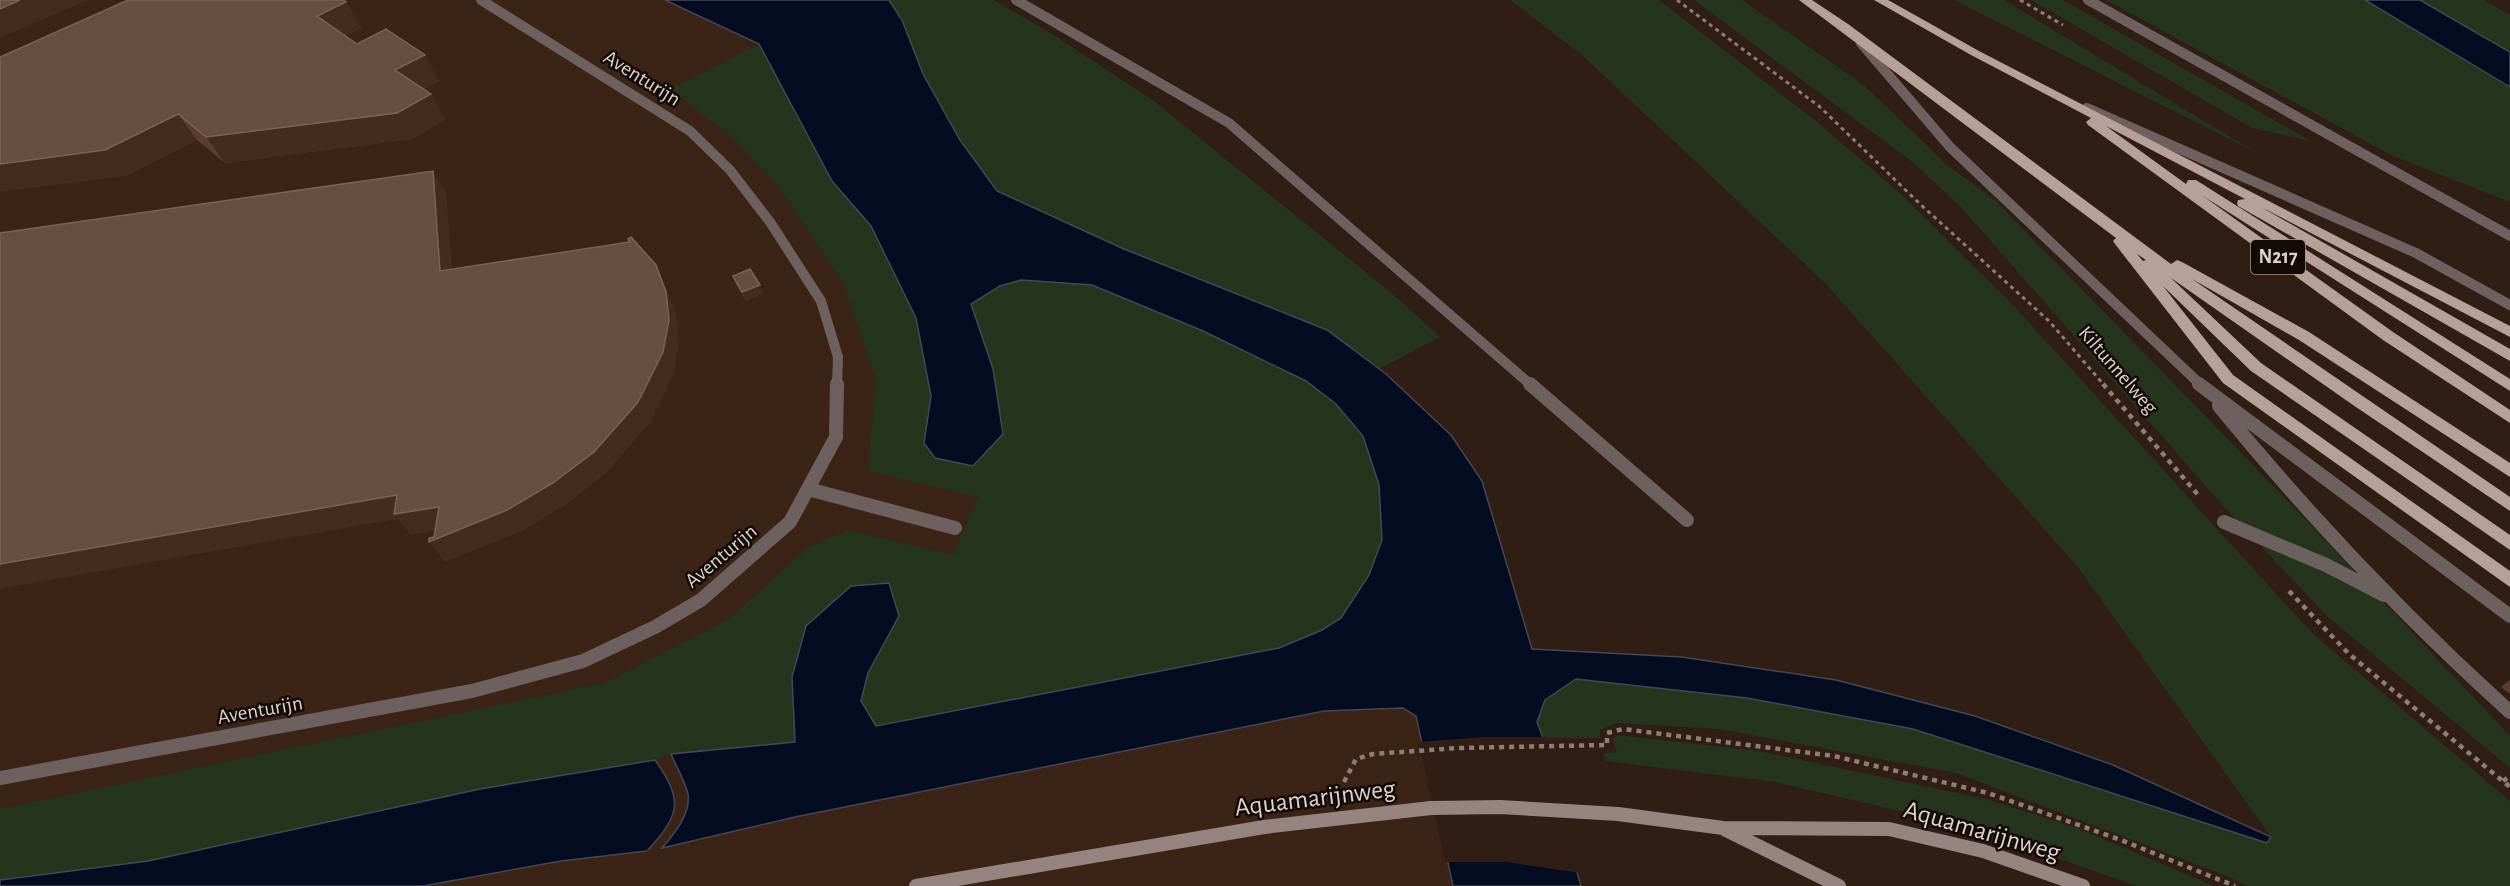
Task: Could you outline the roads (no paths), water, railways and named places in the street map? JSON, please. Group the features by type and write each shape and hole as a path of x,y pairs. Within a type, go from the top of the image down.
{"main road":[{"name":"Kiltunnelweg","path":"1804,0 1853,33 2108,226 2281,349 2510,505"},
{"name":"N217","path":"1881,0 1909,18 2510,332"},
{"name":"N217","path":"2050,92 2510,356"},
{"name":"N217","path":"2050,92 2510,386"},
{"name":"N217","path":"2050,92 2388,336 2510,417"},
{"name":"Kiltunnelweg","path":"2108,226 2304,336 2510,471"},
{"name":"Kiltunnelweg","path":"2108,226 2256,367 2510,543"},
{"name":"Kiltunnelweg","path":"2108,226 2228,379 2510,580"}],"street":[{"name":"Aventurijn","path":"0,778 472,690 583,661 655,627 701,600 790,522 836,437 838,357 821,301 770,222 730,170 690,131 481,0"},
{"path":"1016,0 1228,123 1687,520"},
{"path":"2088,0 2510,236"},
{"name":"Kiltunnelweg","path":"1853,33 1950,147 2207,391 2510,616"},
{"name":"N217","path":"2050,92 2416,253 2510,305"},
{"name":"Kiltunnelweg","path":"2207,391 2273,471 2391,599 2510,712"},
{"path":"808,489 955,528"},
{"path":"2224,522 2326,565 2391,599"},
{"name":"Aquamarijnweg","path":"916,886 1264,827 1431,808 1500,807 1618,814 1723,828 1889,829 1983,851 2084,886"},
{"name":"Aquamarijnweg","path":"1723,828 1839,886"}],"water":[{"path":"665,0 889,0 902,20 923,74 960,140 997,191 1124,249 1327,330 1386,374 1451,435 1482,481 1532,649 1682,657 1836,680 1975,716 2113,765 2271,837 2267,843 1913,729 1747,698 1576,679 1545,700 1537,722 1548,752 1541,752 1581,886 1453,886 1416,716 1403,708 1324,711 795,817 662,848 681,823 688,801 685,784 671,754 795,742 792,677 806,626 851,586 889,583 899,616 868,673 861,701 876,726 1279,648 1322,630 1341,618 1369,575 1382,540 1379,485 1363,436 1336,404 1306,381 1203,331 1092,285 1021,280 1000,286 971,304 993,369 1003,434 973,466 935,458 924,443 931,396 916,318 871,226 832,181 759,44"},
{"path":"2365,0 2420,0 2510,52 2510,87"},
{"path":"655,760 671,786 674,807 672,817 666,827 647,851 561,861 423,886 0,886 0,880 148,861 480,789"}]}
